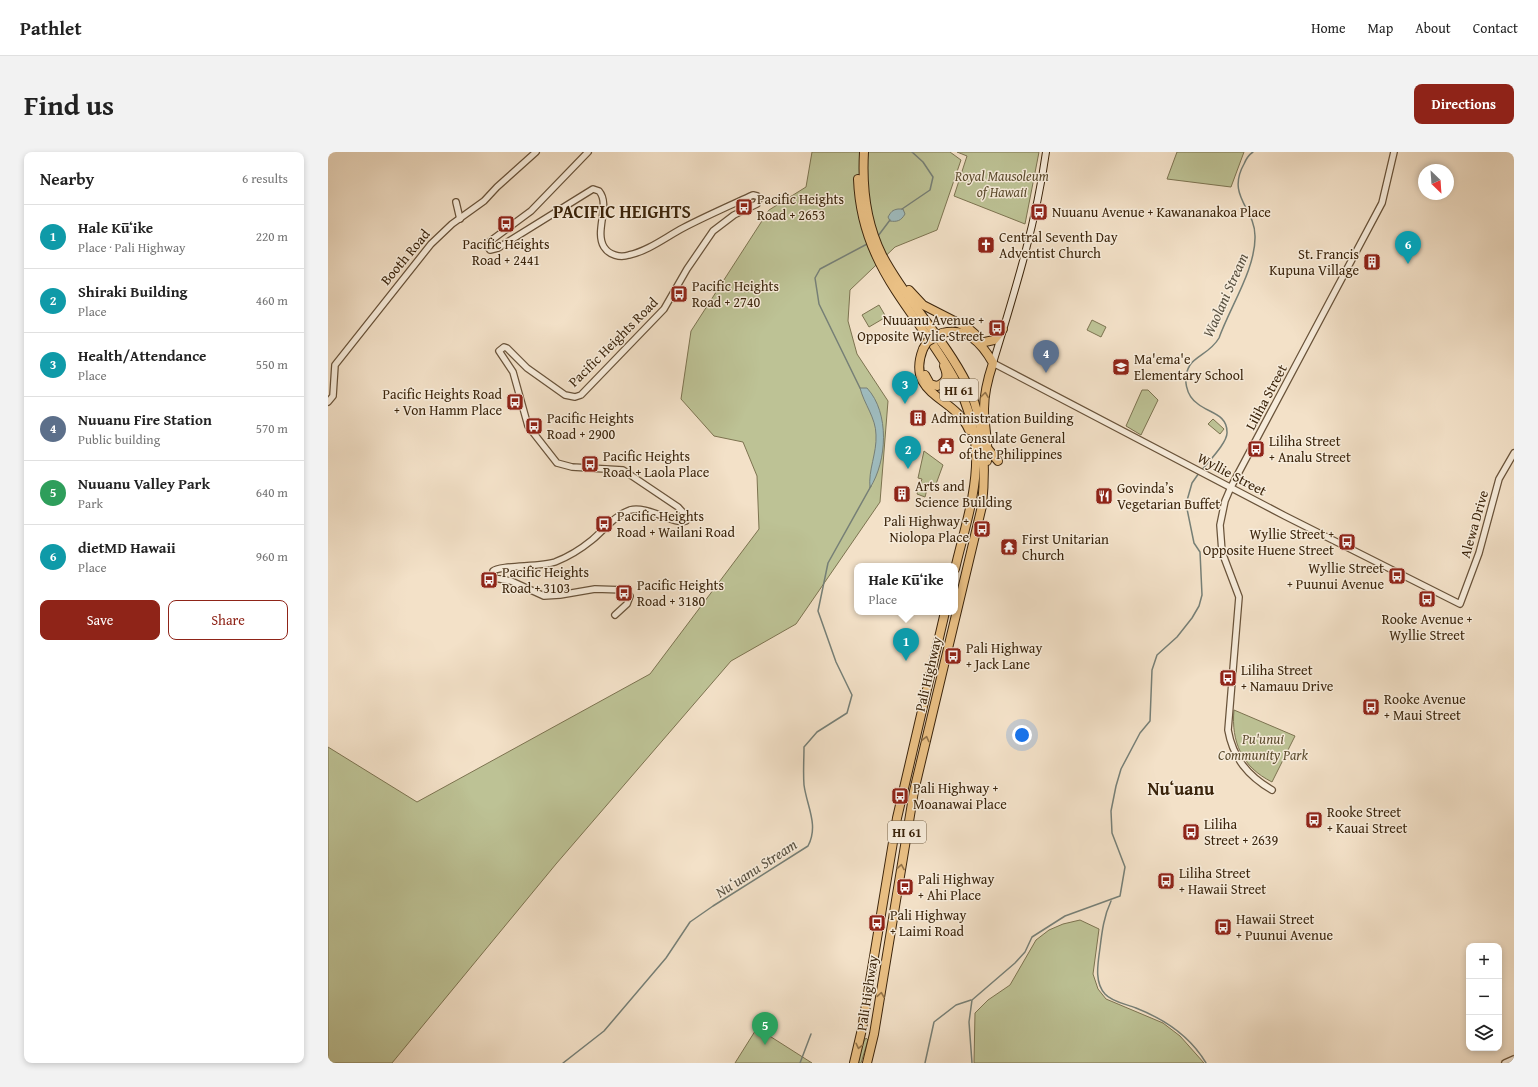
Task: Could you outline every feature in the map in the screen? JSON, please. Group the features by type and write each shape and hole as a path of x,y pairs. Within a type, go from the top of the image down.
{"highway":[{"name":"Pali Highway","path":"858,152 858,191 879,255 891,283 947,364 973,428 976,449 975,482 972,502 957,563"},
{"name":"Pali Highway","path":"864,152 862,173 871,234"},
{"name":"Pali Highway","path":"879,255 952,358 967,385 976,408 981,430 984,476 982,506 958,607"},
{"path":"879,255 923,305 974,332 993,363 984,402 988,449 987,467 984,476"},
{"path":"928,337 946,372 944,382 937,386 928,382 924,372 923,364 927,342 942,335 957,331 967,334 980,343 984,343 994,340 1003,329"},
{"path":"942,335 956,335 966,338 976,344 993,363"},
{"path":"925,350 918,364 922,383 926,388 963,418 976,449"},
{"name":"Pali Highway","path":"854,1063 862,1029 902,797 944,615"},
{"name":"Pali Highway","path":"867,1063 874,1034 914,791 956,615"}],"main road":[{"path":"993,363 1018,280 1046,152"}],"street":[{"name":"Booth Road","path":"328,402 333,396 333,369 338,360 382,303 411,271 430,244 441,232 484,201 497,187 536,152"},
{"name":"Pacific Heights Road","path":"588,152 531,211 489,242 488,247 490,250 498,248 593,189 599,191 602,196 601,231 603,245 610,253 624,256 638,252 707,216 753,195 757,196 759,199 757,204 734,215 713,231 686,269 664,309 578,396 571,397 565,395 527,368 506,348 502,347 499,351 513,372 528,426 557,463 572,467 623,470 678,507 687,517 687,520 681,522 656,513 630,510 616,519 583,547 558,561 539,565 497,568 492,572 494,578 512,581 544,596 560,596 595,589 625,590 630,596 628,601 615,615"},
{"name":"Liliha Street","path":"1272,790 1251,776 1238,758 1230,740 1228,718 1238,625 1239,597 1222,552 1220,516 1231,487 1382,203 1394,152"},
{"path":"456,202 460,219"},
{"name":"Wyllie Street","path":"993,363 1460,604"},
{"name":"Alewa Drive","path":"1460,604 1479,553 1499,480 1514,453"},
{"path":"1505,1063 1514,1059"}],"green space":[{"path":"812,152 950,152 961,160 937,230 895,247 850,290 848,321 857,354 888,401 880,502 796,624 731,661 556,864 392,1063 328,1063 328,747 417,802 650,674 759,529 757,476 743,442 714,436 681,399 691,331 769,210 806,187"},
{"name":"Royal Mausoleum of Hawaii","path":"957,152 1039,152 1025,224 954,196 967,156"},
{"path":"1177,152 1244,152 1231,187 1167,179"},
{"path":"879,305 886,317 869,327 862,315"},
{"path":"1092,320 1106,327 1101,337 1087,330"},
{"path":"1142,390 1148,390 1158,400 1141,435 1126,426"},
{"path":"1213,419 1224,429 1220,434 1208,424"},
{"path":"924,451 943,465 936,484 929,482 925,497 917,494 922,479 918,478"},
{"name":"Pu'unui Community Park","path":"1234,710 1295,736 1272,782 1253,769 1241,752 1234,733"},
{"path":"1080,920 1099,929 1093,974 1098,989 1106,999 1163,1023 1180,1036 1204,1063 974,1063 975,1013 988,1000 1010,985 1036,940 1049,930 1063,924"},
{"path":"757,1028 812,1063 735,1063"},
{"path":"866,1038 868,1040 861,1063 857,1063 864,1041"}],"water":[{"path":"898,209 903,209 905,214 899,220 890,221 888,217 890,214"},
{"path":"860,388 867,388 874,398 880,410 883,424 883,451 876,477 870,488 870,475 876,442 875,429 872,417"}],"waterway":[{"name":"Nuʻuanu Stream","path":"902,209 930,190 933,177 923,162 912,152"},
{"name":"Waolani Stream","path":"1202,470 1224,441 1227,432 1226,426 1221,418 1194,401 1186,386 1186,375 1190,365 1212,347 1219,338 1242,287 1251,261 1254,248 1254,226 1243,202 1238,185 1239,175 1248,156 1253,152"},
{"name":"Nuʻuanu Stream","path":"878,236 890,220"},
{"name":"Nuʻuanu Stream","path":"860,388 819,304 815,278 820,269 869,243"},
{"name":"Waolani Stream","path":"972,1063 969,1022 972,1000 1015,963 1025,952 1032,937 1065,916 1120,896 1125,867 1112,833 1111,811 1116,786 1121,769 1140,733 1150,721 1152,670 1157,655 1177,637 1192,618 1199,606 1202,595 1200,552 1194,543 1186,504 1192,483 1199,473"},
{"name":"Nuʻuanu Stream","path":"563,1063 604,1031 666,958 690,922 808,846 811,838 812,823 804,785 804,747 817,732 847,713 852,695 836,662 818,611 828,563 871,486"},
{"name":"Waolani Stream","path":"1111,901 1104,924 1098,960 1099,984 1105,994 1111,999 1146,1012 1176,1030 1200,1053 1206,1063"},
{"path":"925,1063 934,1022 956,1005 971,1000"},
{"path":"800,1063 811,1034"}],"place":[{"name":"Pacific Heights Road + 2653","path":"744,207"},
{"name":"Nuuanu Avenue + Kawananakoa Place","path":"1039,212"},
{"name":"Pacific Heights Road + 2441","path":"506,224"},
{"name":"Central Seventh Day Adventist Church","path":"986,245"},
{"name":"St. Francis Kupuna Village","path":"1372,262"},
{"name":"dietMD Hawaii","path":"1408,264"},
{"name":"Pacific Heights Road + 2740","path":"679,294"},
{"name":"Nuuanu Avenue + Opposite Wylie Street","path":"997,328"},
{"name":"Ma'ema'e Elementary School","path":"1121,367"},
{"name":"Nuuanu Fire Station","path":"1046,373"},
{"name":"Pacific Heights Road + Von Hamm Place","path":"515,402"},
{"name":"Health/Attendance","path":"905,404"},
{"name":"Administration Building","path":"918,418"},
{"name":"Pacific Heights Road + 2900","path":"534,426"},
{"name":"Consulate General of the Philippines","path":"946,446"},
{"name":"Liliha Street + Analu Street","path":"1256,449"},
{"name":"Pacific Heights Road + Laola Place","path":"590,464"},
{"name":"Shiraki Building","path":"908,469"},
{"name":"Arts and Science Building","path":"902,494"},
{"name":"Govinda’s Vegetarian Buffet","path":"1104,496"},
{"name":"Pacific Heights Road + Wailani Road","path":"604,524"},
{"name":"Pali Highway + Niolopa Place","path":"982,529"},
{"name":"Wyllie Street + Opposite Huene Street","path":"1347,542"},
{"name":"First Unitarian Church","path":"1009,547"},
{"name":"Wyllie Street + Puunui Avenue","path":"1397,576"},
{"name":"Pacific Heights Road + 3103","path":"489,580"},
{"name":"Pacific Heights Road + 3180","path":"624,593"},
{"name":"Rooke Avenue + Wyllie Street","path":"1427,599"},
{"name":"Pali Highway + Jack Lane","path":"953,656"},
{"name":"Hale Kūʻike","path":"906,661"},
{"name":"Liliha Street + Namauu Drive","path":"1228,678"},
{"name":"Rooke Avenue + Maui Street","path":"1371,707"},
{"name":"Pali Highway + Moanawai Place","path":"900,796"},
{"name":"Rooke Street + Kauai Street","path":"1314,820"},
{"name":"Liliha Street + 2639","path":"1191,832"},
{"name":"Liliha Street + Hawaii Street","path":"1166,881"},
{"name":"Pali Highway + Ahi Place","path":"905,887"},
{"name":"Pali Highway + Laimi Road","path":"877,923"},
{"name":"Hawaii Street + Puunui Avenue","path":"1223,927"},
{"name":"Nuuanu Valley Park","path":"765,1045"}],"district":[{"name":"PACIFIC HEIGHTS","path":"622,211"},
{"name":"Nuʻuanu","path":"1181,788"}]}
